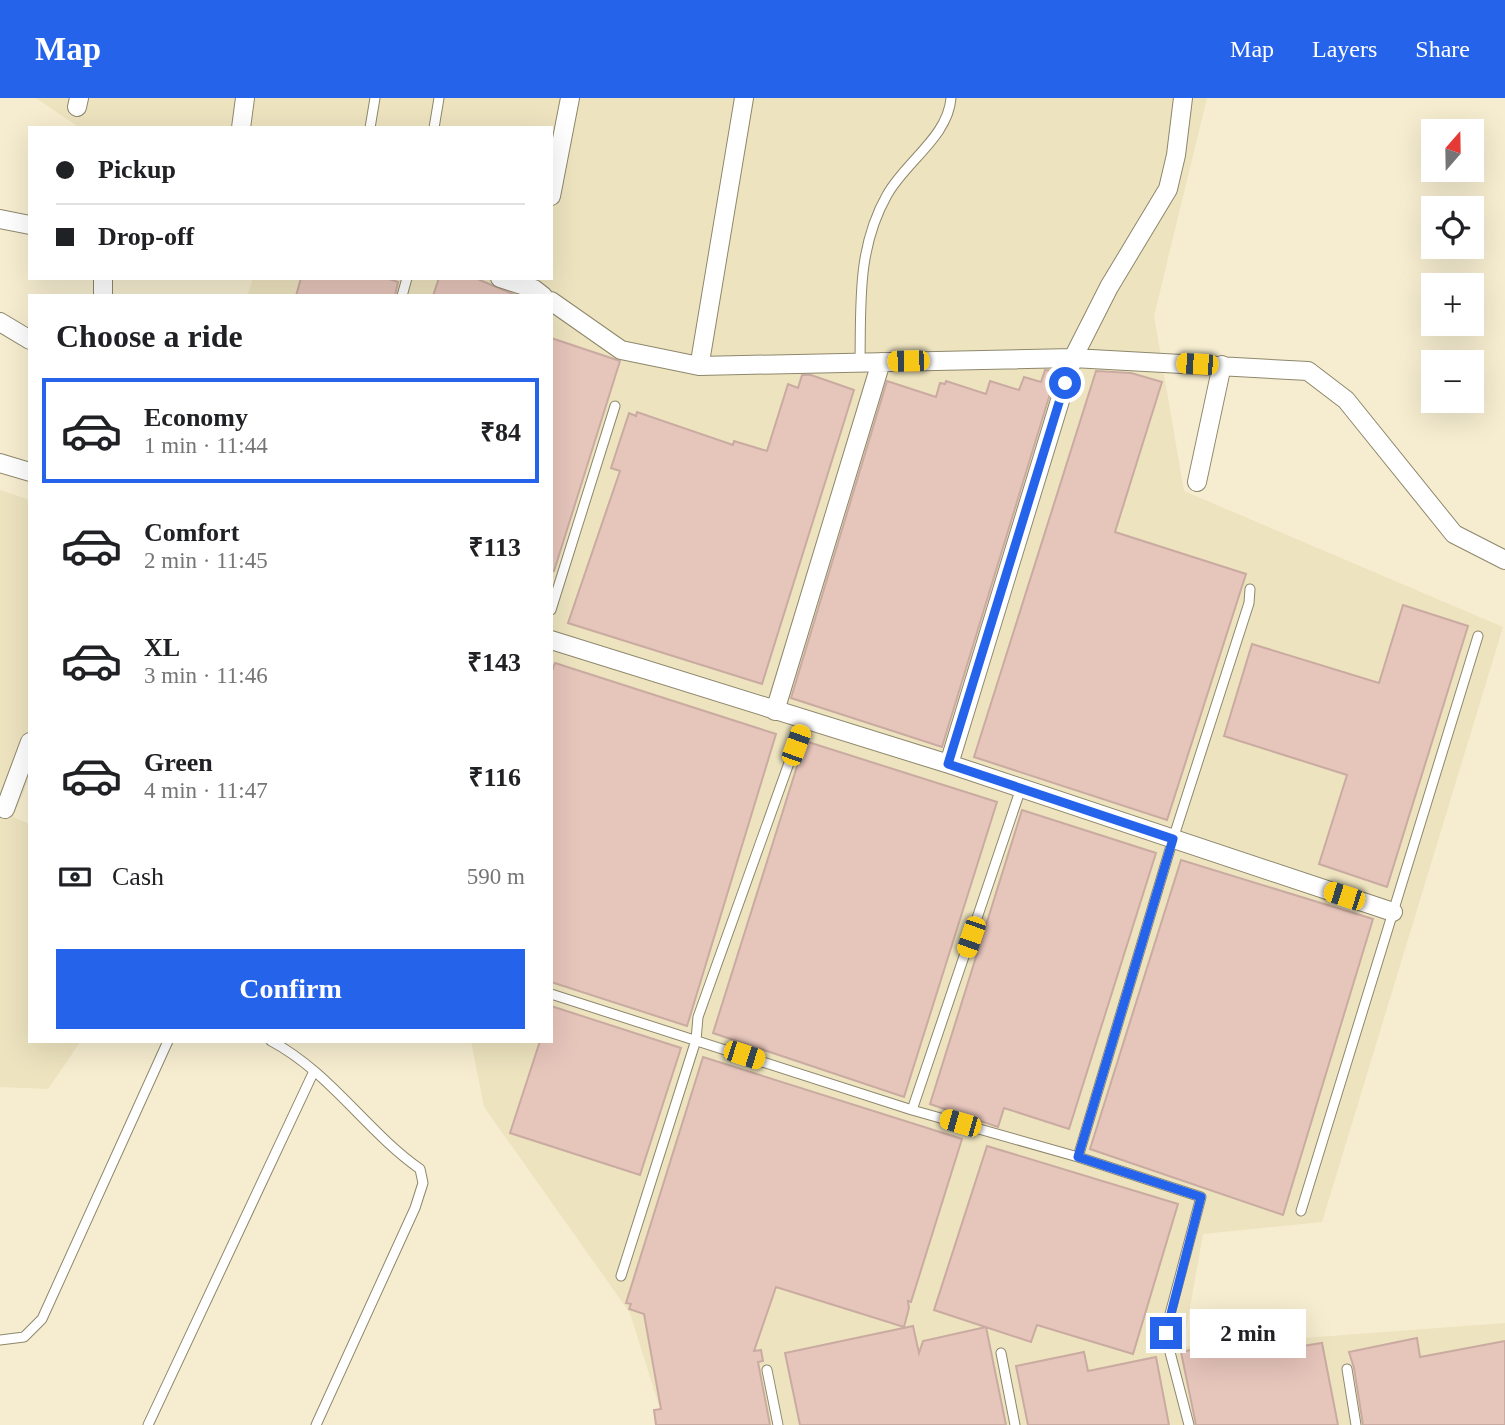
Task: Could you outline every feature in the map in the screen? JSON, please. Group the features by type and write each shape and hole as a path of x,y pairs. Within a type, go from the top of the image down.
{"street":[{"path":"241,126 245,98"},
{"path":"553,186 570,98"},
{"path":"701,356 744,98"},
{"path":"948,764 1073,358 1109,287 1168,189 1184,98"},
{"path":"0,219 28,225"},
{"path":"506,280 534,289 540,294"},
{"path":"553,302 621,350 699,366 1073,358 1307,372 1346,400 1454,534 1505,560"},
{"path":"0,322 28,339"},
{"path":"775,711 881,362"},
{"path":"1197,482 1222,365"},
{"path":"0,463 28,471"},
{"path":"553,641 948,764 1393,912"},
{"path":"5,809 28,747"}],"lane":[{"path":"370,126 375,98"},
{"path":"434,126 439,98"},
{"path":"860,362 861,276 873,224 888,192 943,125 950,111 951,98"},
{"path":"553,604 615,406"},
{"path":"1078,1157 1173,839 1249,603 1250,589"},
{"path":"1301,1211 1478,636"},
{"path":"621,1276 696,1040 698,1017 804,721"},
{"path":"912,1110 1021,788"},
{"path":"553,995 912,1110 1078,1157 1201,1197 1166,1333 1189,1425"},
{"path":"0,1340 24,1337 42,1319 167,1043"},
{"path":"275,1043 314,1070 420,1169 423,1183 415,1208 316,1425"},
{"path":"148,1425 314,1070"},
{"path":"1001,1353 1015,1425"},
{"path":"1347,1369 1356,1425"},
{"path":"767,1370 778,1425"}],"shaded area":[{"path":"36,98 1207,98 1154,316 1184,491 1503,627 1322,1222 1203,1234 1183,1347 1505,1323 1505,1425 665,1425 630,1313 484,1107 471,1043 553,1043 553,294 248,294 252,280 553,280 553,126 77,126"},
{"path":"0,490 28,499 28,782 13,817 28,823 28,1043 80,1043 48,1089 0,1087"}],"building":[{"path":"300,280 398,282 395,294 297,294"},
{"path":"438,280 480,280 513,294 434,294"},
{"path":"553,339 620,361 553,571"},
{"path":"1045,370 1057,371 942,747 791,698 887,381 936,397 940,383 945,384 946,381 986,394 990,381 1019,390 1024,377 1041,382"},
{"path":"1096,371 1131,373 1162,382 1115,532 1246,574 1167,820 974,757"},
{"path":"802,375 811,375 854,390 762,684 568,623 620,471 611,468 629,413 636,416 637,412 733,445 734,441 767,451 788,384 798,388"},
{"path":"1403,605 1468,626 1387,887 1319,864 1347,775 1224,736 1252,644 1379,683"},
{"path":"555,663 776,734 687,1026 553,983"},
{"path":"805,741 997,802 904,1097 713,1033"},
{"path":"1022,810 1156,853 1069,1129 1004,1108 998,1127 930,1104"},
{"path":"1181,860 1373,919 1283,1215 1090,1149"},
{"path":"553,1007 681,1048 640,1175 510,1133 539,1043 553,1043"},
{"path":"703,1057 962,1139 911,1302 908,1301 904,1327 776,1287 754,1351 761,1350 763,1361 758,1362 770,1425 656,1425 654,1410 661,1409 644,1314 629,1309 631,1304 626,1303"},
{"path":"987,1146 1178,1204 1133,1354 1037,1325 1031,1342 934,1310"},
{"path":"913,1326 919,1353 923,1341 986,1327 1006,1425 800,1425 785,1353"},
{"path":"1249,1338 1253,1354 1322,1343 1338,1425 1196,1425 1181,1352"},
{"path":"1417,1338 1420,1357 1505,1341 1505,1425 1363,1425 1349,1352"},
{"path":"1084,1352 1088,1371 1156,1357 1169,1425 1028,1425 1016,1366"}],"route":[{"path":"1065,383 948,764 1173,839 1078,1157 1201,1197 1166,1333"}]}
